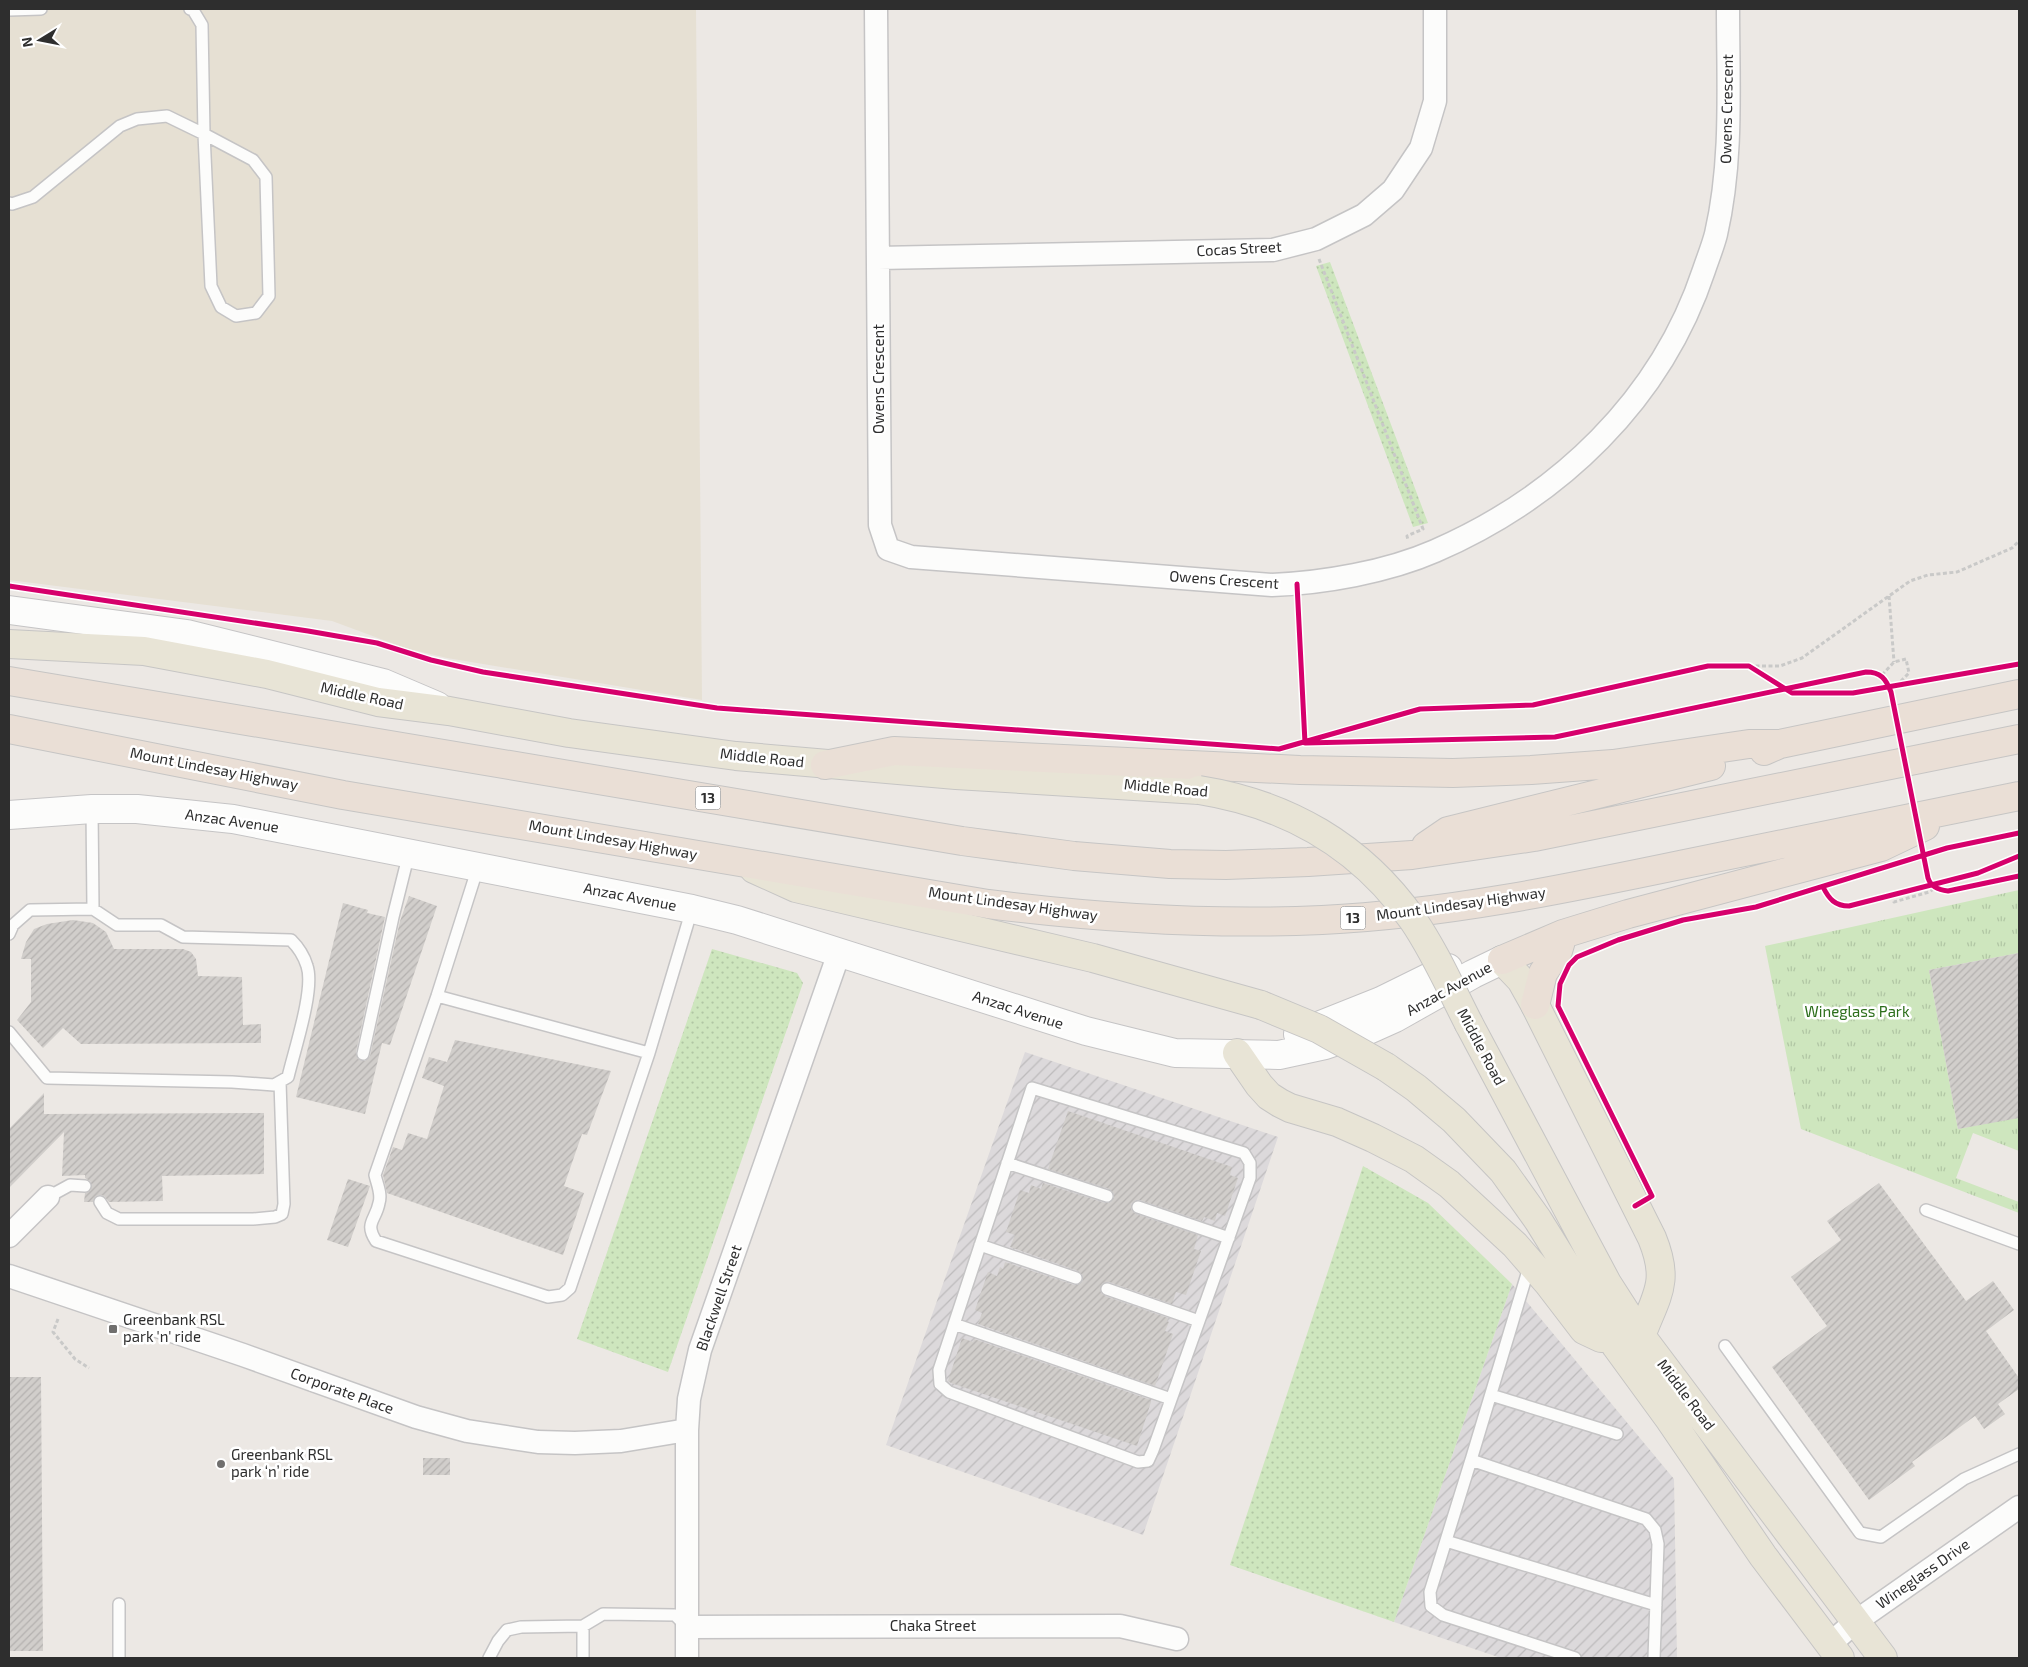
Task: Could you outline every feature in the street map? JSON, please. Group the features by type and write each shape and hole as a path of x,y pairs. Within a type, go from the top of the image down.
{"highway":[{"name":"13","path":"9,681 900,831 1046,853 1129,861 1226,865 1412,855 1534,837 2019,739"},
{"path":"1412,855 1448,831 1751,756 1780,744 2019,694"},
{"name":"Mount Lindesay Highway","path":"9,729 343,795 988,904 1059,913 1146,919 1207,921 1322,920 1439,909 1550,892 2019,796"},
{"path":"825,765 894,751 1290,770 1453,773 1613,764 1748,744 1780,744"},
{"path":"1502,960 1563,934 1881,847 1964,807"},
{"path":"1535,1005 1544,973 1558,951 1563,934"}],"main road":[{"path":"9,610 168,631 222,642 383,683 449,711"},
{"name":"Middle Road","path":"9,644 144,651 267,674 378,702 449,711 625,742 736,756 956,776 1199,790 1226,794 1262,805 1303,822 1343,848 1377,877 1396,898 1422,936 1607,1284 1641,1336 1883,1658"},
{"name":"Anzac Avenue","path":"9,814 92,809 137,810 233,819 692,909 737,920 1077,1028 1174,1053 1237,1053 1298,1034 1350,1014 1418,984 1465,958 1479,955 1502,960"},
{"name":"Middle Road","path":"737,861 796,888 1093,958 1261,1005 1319,1029 1386,1067 1416,1088 1454,1120 1503,1171 1538,1220 1616,1346 1670,1420 1763,1556 1835,1651"},
{"path":"1502,960 1521,980 1535,1005 1652,1238 1660,1258 1660,1289 1641,1336"},
{"path":"1237,1053 1259,1085 1269,1096 1280,1103 1290,1108 1336,1122 1373,1138 1414,1159 1449,1184 1481,1212 1530,1262 1584,1330 1616,1346"}],"street":[{"name":"Owens Crescent","path":"876,9 880,525 888,549 911,557 1272,585 1297,584 1339,578 1434,552 1489,524 1538,493 1588,452 1634,403 1668,351 1696,296 1716,234 1728,158 1728,9"},
{"name":"Cocas Street","path":"878,258 1273,250 1316,240 1364,215 1393,190 1421,148 1435,101 1435,9"},
{"name":"Blackwell Street","path":"686,1658 688,1627 687,1430 689,1398 700,1350 839,953"},
{"path":"9,1236 48,1197"},
{"name":"Corporate Place","path":"9,1276 234,1352 416,1417 467,1431 538,1442 575,1443 621,1441 687,1430"},
{"name":"Wineglass Drive","path":"1835,1651 1855,1622 2019,1507"},
{"name":"Chaka Street","path":"688,1627 1120,1626 1177,1639"}],"lane":[{"path":"9,10 41,9"},
{"path":"9,203 12,204 33,197 120,126 137,119 167,116 204,134 253,160 266,177 269,296 256,313 236,316 221,307 212,286 204,134 202,25 193,10 190,9"},
{"path":"92,809 93,909"},
{"path":"363,1054 393,917 410,853"},
{"path":"478,867 437,996 375,1176 380,1203 370,1226 371,1234 376,1241 548,1297 562,1294 570,1288 649,1053 692,909"},
{"path":"9,934 13,925 30,910 93,909 117,925 162,925 183,937 291,940 299,948 308,967 308,994 288,1077 274,1085 255,1082 47,1078 9,1032"},
{"path":"437,996 649,1053"},
{"path":"100,1202 107,1213 119,1219 253,1219 282,1214 284,1204 280,1082"},
{"path":"1032,1088 1244,1153 1250,1163 1250,1178 1172,1399 1148,1461 1138,1462 949,1392 940,1384 939,1370 1007,1163 1032,1088"},
{"path":"1007,1163 1107,1196"},
{"path":"48,1197 70,1186 85,1186"},
{"path":"1138,1207 1229,1238"},
{"path":"1926,1210 2019,1244"},
{"path":"980,1245 1076,1278"},
{"path":"1530,1262 1430,1592 1430,1606 1443,1615 1575,1658"},
{"path":"1107,1289 1199,1321"},
{"path":"954,1324 1172,1399"},
{"path":"1725,1346 1860,1533 1881,1537 1964,1479 2019,1454"},
{"path":"1491,1395 1616,1434"},
{"path":"1471,1460 1646,1518 1655,1530 1658,1544 1654,1658"},
{"path":"1446,1541 1656,1605"},
{"path":"119,1604 119,1658"},
{"path":"489,1658 498,1641 507,1630 521,1627 583,1626 603,1614 669,1614 675,1615 688,1627"},
{"path":"583,1626 583,1658"}],"path":[{"path":"1302,243 1306,261 1319,259 1422,529 1407,536 1415,558"},
{"path":"1740,666 1780,666 1802,658 1910,582 1928,575 1958,572 2012,548 2019,541"},
{"path":"1889,596 1894,662"},
{"path":"1882,676 1894,662 1906,659 1909,673 1897,685"},
{"path":"1749,666 1763,675"},
{"path":"1888,687 1907,684"},
{"path":"1892,895 1894,902 1929,892 1933,887 1943,882"},
{"path":"1883,897 1900,892"},
{"path":"58,1319 54,1332 75,1359 88,1368"}],"shaded area":[{"path":"9,9 696,9 702,700 447,658 405,648 332,621 9,580"},
{"path":"1025,1052 1278,1137 1143,1535 886,1445"},
{"path":"1512,1284 1674,1479 1677,1658 1501,1658 1394,1622"}],"green space":[{"path":"1330,262 1428,523 1413,527 1316,266"},
{"name":"Wineglass Park","path":"2019,890 2019,953 1929,970 1958,1129 2019,1117 2019,1151 1973,1133 1956,1178 2019,1202 2019,1213 1801,1129 1765,946"},
{"path":"712,949 797,973 803,983 668,1372 577,1339"},
{"path":"1363,1166 1428,1203 1512,1284 1394,1622 1230,1565"}],"building":[{"path":"409,896 437,906 390,1045 382,1043 365,1114 296,1097 343,903 368,910 367,913 385,917 356,1052 358,1059 365,1061 370,1056 400,921"},
{"path":"73,920 93,923 106,932 114,949 183,949 191,952 196,959 198,976 242,977 243,1025 261,1024 261,1043 81,1044 63,1028 43,1048 17,1020 31,1002 31,959 21,959 26,942 34,929 47,924"},
{"path":"2019,953 2019,1118 1958,1129 1929,970"},
{"path":"455,1040 611,1071 587,1135 582,1134 564,1186 584,1193 563,1255 387,1193 383,1175 393,1147 402,1150 408,1133 427,1139 444,1086 422,1078 429,1057 447,1062"},
{"path":"44,1093 44,1114 264,1113 264,1174 162,1176 163,1201 109,1202 104,1196 100,1195 96,1196 93,1202 84,1202 85,1193 91,1190 91,1182 85,1178 85,1175 62,1176 64,1132 9,1188 9,1129"},
{"path":"1068,1111 1232,1167 1230,1175 1238,1178 1225,1216 1217,1213 1215,1221 1204,1217 1202,1221 1140,1200 1136,1200 1131,1204 1131,1209 1136,1214 1198,1235 1194,1249 1201,1251 1186,1295 1176,1292 1172,1304 1109,1282 1103,1283 1100,1287 1101,1293 1105,1296 1168,1318 1167,1321 1169,1322 1165,1331 1173,1334 1155,1386 978,1324 982,1313 975,1310 988,1272 997,1276 1000,1267 1003,1269 1005,1262 1074,1285 1078,1285 1083,1281 1083,1276 1078,1271 1010,1247 1015,1235 1006,1232 1020,1190 1029,1193 1031,1185 1041,1189 1043,1183 1105,1203 1109,1203 1114,1199 1114,1194 1109,1189 1048,1169"},
{"path":"348,1179 370,1186 348,1247 327,1240"},
{"path":"1879,1183 1966,1301 1993,1281 2014,1310 1986,1331 2019,1378 2019,1389 1998,1404 2005,1414 1984,1429 1975,1416 1912,1462 1915,1466 1869,1500 1772,1367 1827,1326 1791,1277 1841,1240 1827,1221"},
{"path":"962,1338 973,1342 974,1339 1151,1400 1137,1446 951,1383 948,1381"},
{"path":"9,1377 41,1377 43,1651 9,1651"},
{"path":"423,1458 450,1458 450,1475 423,1475"}],"cycle path":[{"path":"1297,584 1305,743 1555,737 1871,672 1882,677 1891,692 1928,878 1931,884 1938,889 1948,891 2019,876"},
{"path":"9,586 308,631 377,643 431,660 483,672 717,708 1279,749 1420,709 1533,705 1708,666 1749,666 1792,693 1853,693 2019,664"},
{"path":"1635,1206 1652,1196 1558,1006 1560,984 1569,965 1577,957 1618,940 1683,920 1756,907 1947,848 2019,833"},
{"path":"1823,887 1833,901 1840,905 1849,906 1978,873 2019,856"}],"place":[{"name":"Greenbank RSL park 'n' ride","path":"113,1329"},
{"name":"Greenbank RSL park ‘n’ ride","path":"221,1464"}]}
